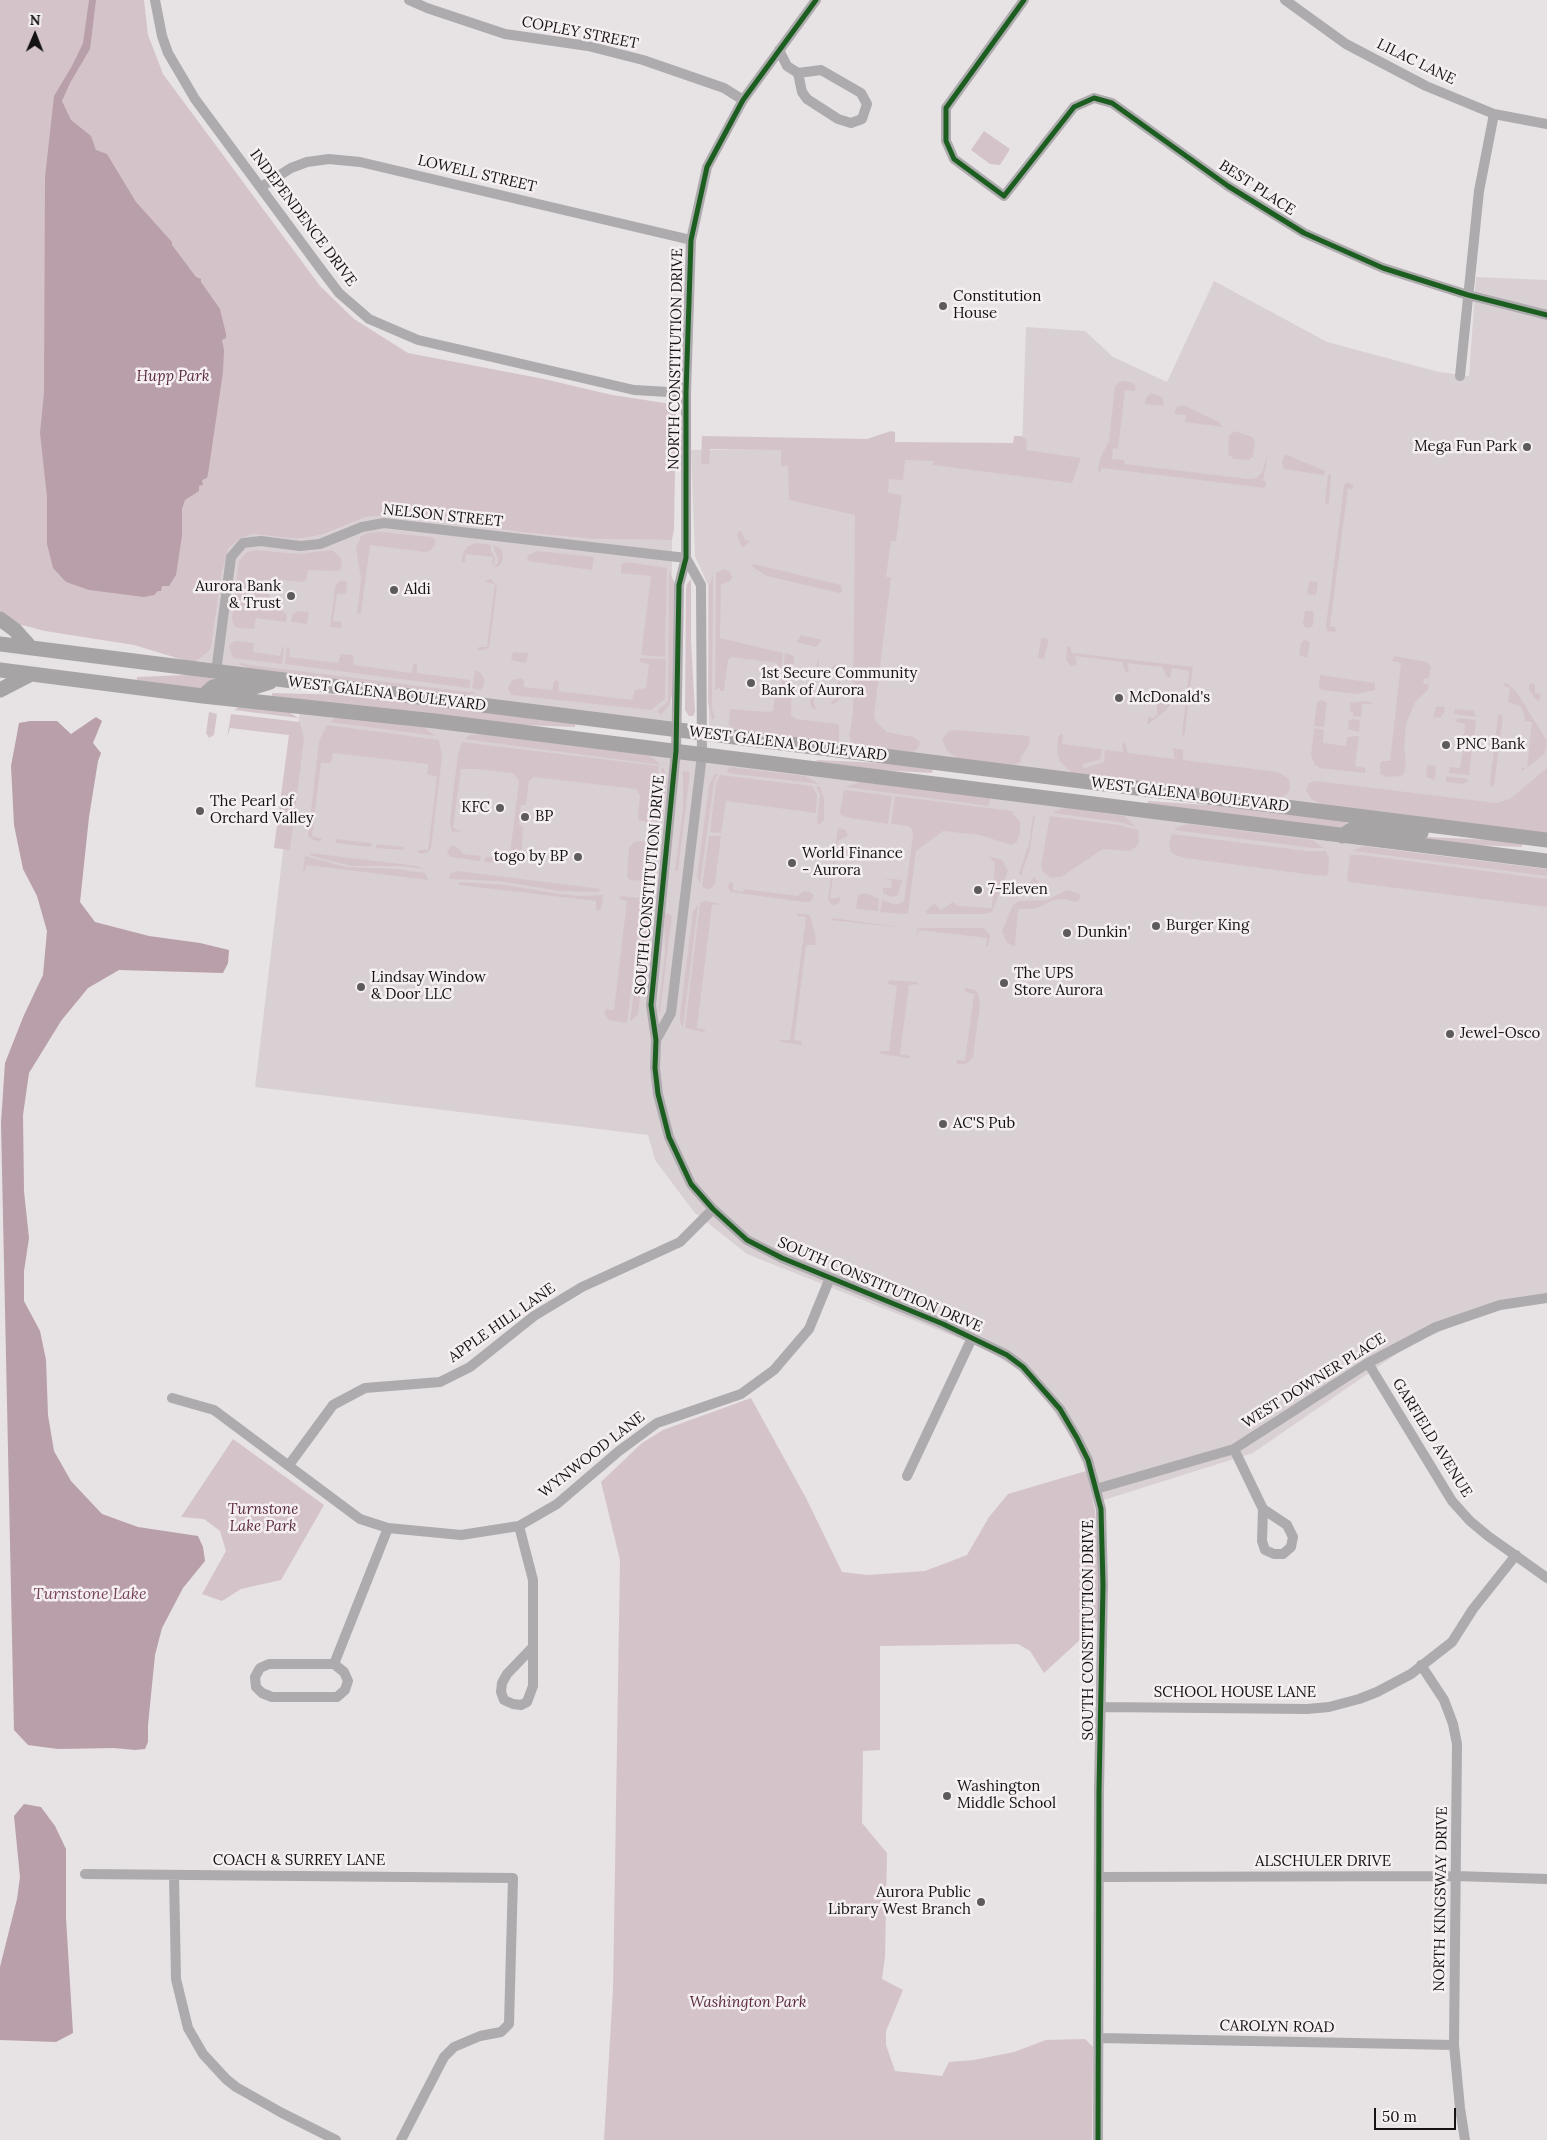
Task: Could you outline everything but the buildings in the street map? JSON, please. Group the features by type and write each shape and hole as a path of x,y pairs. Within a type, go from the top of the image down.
{"main road":[{"path":"0,619 15,630 31,648"},
{"name":"WEST GALENA BOULEVARD","path":"0,644 1547,840"},
{"name":"WEST GALENA BOULEVARD","path":"0,670 203,696 333,709 676,751 1547,862"},
{"path":"0,690 31,674"},
{"path":"203,696 213,687 222,685 254,687 278,680"},
{"path":"1342,836 1357,826 1424,834 1457,828"}],"street":[{"name":"INDEPENDENCE DRIVE","path":"155,0 162,36 168,53 195,99 339,293 369,319 418,340 634,390 686,393"},
{"name":"COPLEY STREET","path":"409,0 506,34 588,46 643,60 724,88 743,100"},
{"name":"NORTH CONSTITUTION DRIVE","path":"676,751 679,585 686,558 686,393 691,240 707,167 743,100 816,0"},
{"name":"BEST PLACE","path":"1024,0 946,108 946,140 954,159 1004,196 1074,107 1094,98 1112,103 1228,186 1304,233 1383,268 1468,294 1547,315"},
{"name":"LILAC LANE","path":"1285,0 1346,44 1426,86 1494,114 1547,124"},
{"path":"779,50 787,66 798,73 821,70 862,93 867,104 862,120 851,124 807,100 802,92 798,73"},
{"path":"1460,376 1479,191 1494,114"},
{"name":"LOWELL STREET","path":"261,186 291,168 307,162 329,159 360,162 691,240"},
{"name":"NELSON STREET","path":"216,672 231,557 243,543 261,541 300,546 320,544 362,527 384,523 686,558"},
{"name":"NORTH CONSTITUTION DRIVE","path":"686,558 701,585 702,755"},
{"name":"SOUTH CONSTITUTION DRIVE","path":"676,751 651,1005 656,1040 655,1068 658,1094 669,1137 691,1184 713,1209 747,1240 782,1258 943,1324 1007,1354 1023,1367 1060,1409 1084,1453 1096,1489 1101,1509 1103,1585 1098,2140"},
{"name":"SOUTH CONSTITUTION DRIVE","path":"656,1040 671,1013 702,755"},
{"name":"APPLE HILL LANE","path":"289,1465 333,1405 365,1388 440,1382 470,1367 534,1316 582,1287 680,1242 713,1209"},
{"name":"WYNWOOD LANE","path":"172,1398 214,1410 360,1519 388,1528 461,1535 519,1526 558,1504 619,1451 657,1424 741,1394 774,1370 809,1330 830,1278"},
{"name":"WEST DOWNER PLACE","path":"1096,1489 1234,1449 1368,1363 1436,1327 1500,1305 1547,1298"},
{"path":"908,1476 972,1338"},
{"name":"GARFIELD AVENUE","path":"1368,1363 1452,1501 1470,1521 1488,1536 1547,1578"},
{"path":"1234,1449 1263,1509"},
{"path":"519,1526 533,1580 533,1686 531,1696 527,1702 521,1705 513,1704 504,1700 501,1692 502,1683 507,1674 532,1648"},
{"path":"334,1664 388,1528"},
{"name":"SCHOOL HOUSE LANE","path":"1102,1707 1280,1710 1322,1708 1359,1699 1411,1674 1434,1658 1452,1642 1473,1609 1516,1555"},
{"path":"269,1664 334,1664 344,1672 348,1681 345,1690 337,1697 272,1696 262,1693 256,1687 255,1677 260,1668 269,1664"},
{"name":"NORTH KINGSWAY DRIVE","path":"1421,1666 1444,1700 1455,1734 1457,1755 1454,2045 1465,2140"},
{"name":"COACH & SURREY LANE","path":"85,1874 513,1878 509,2024 501,2032 480,2036 454,2047 444,2057 401,2140"},
{"path":"174,1876 176,1979 188,2028 203,2054 236,2087 336,2140"},
{"name":"ALSCHULER DRIVE","path":"1100,1878 1456,1876 1547,1879"},
{"name":"CAROLYN ROAD","path":"1099,2038 1454,2045"}],"shaded area":[{"path":"1476,277 1547,280 1547,836 709,726 708,585 695,556 691,450 1022,446 1026,327 1085,331 1113,357 1167,382 1214,281 1327,342 1439,372 1469,376"},
{"path":"392,515 520,532 591,539 672,540 671,724 483,701 196,661 206,654 211,647 224,560 228,549 240,537 253,534 297,539 323,535 366,517"},
{"path":"300,709 1247,830 1547,871 1547,1297 1517,1299 1411,1344 1253,1453 1094,1503 1086,1471 1071,1437 1047,1401 1026,1375 986,1349 747,1254 694,1212 655,1160 648,1135 255,1087"}],"green space":[{"name":"Hupp Park","path":"0,0 144,0 148,35 163,74 320,286 354,319 408,353 544,379 612,395 671,404 676,411 674,529 672,540 591,539 520,532 392,515 366,517 322,535 297,539 253,534 240,538 228,549 222,572 211,648 196,661 190,662 134,645 45,631 18,624 0,611"},
{"path":"984,131 1010,149 1000,165 990,164 971,150"},
{"path":"1124,381 1133,383 1136,387 1135,391 1125,390 1118,449 1113,448 1112,459 1124,460 1125,464 1248,479 1256,478 1262,473 1268,453 1263,481 1266,482 1265,488 1102,468 1099,474 1098,468 1101,457 1109,441 1115,387 1118,383"},
{"path":"1151,393 1162,397 1164,406 1145,404 1146,398"},
{"path":"1183,405 1219,422 1223,427 1185,422 1186,415 1174,414 1177,407"},
{"path":"891,431 895,432 895,442 1013,443 1014,436 1021,436 1027,440 1026,450 1081,458 1072,483 933,465 933,461 905,460 903,480 889,479 888,493 902,495 896,541 891,541 886,577 891,577 874,716 877,723 887,732 913,737 919,741 918,748 912,753 856,745 849,736 853,714 855,515 789,500 788,466 781,466 781,450 710,449 709,464 701,464 702,436 867,439"},
{"path":"1234,431 1252,437 1255,442 1253,456 1249,460 1234,459 1228,454 1229,436"},
{"path":"1287,455 1325,471 1325,473 1323,475 1284,469 1282,462 1284,456"},
{"path":"1331,474 1329,503 1327,504 1325,499 1328,475"},
{"path":"1347,482 1354,486 1352,489 1348,488 1330,626 1335,627 1336,631 1333,632 1327,631 1326,626 1344,485"},
{"path":"739,531 742,532 745,540 750,541 742,548 737,535"},
{"path":"380,532 431,537 435,539 435,545 430,551 425,552 370,545 361,613 357,614 355,630 361,579 356,548 361,536 367,533"},
{"path":"476,543 491,545 491,551 495,558 494,564 492,565 493,557 466,554 465,562 461,562 464,551"},
{"path":"494,545 501,549 503,555 502,562 498,567 494,567 498,563 498,558"},
{"path":"256,550 298,554 332,550 341,558 342,565 340,570 336,571 308,570 307,578 303,582 279,580 278,585 271,584 268,602 274,603 274,610 284,611 287,614 286,622 256,618 254,629 238,628 234,626 232,619 239,561 247,552"},
{"path":"537,551 594,557 592,570 528,561 527,556"},
{"path":"626,562 667,568 665,657 641,655 651,576 621,573 621,565"},
{"path":"752,565 841,585 842,591 840,593 835,592 767,576 754,568"},
{"path":"724,569 730,572 732,577 731,580 721,585 720,638 783,653 781,670 778,670 777,663 731,657 728,660 724,691 720,691 720,688 715,690 716,573"},
{"path":"669,570 674,582 672,695 669,705 661,715 657,711 668,702"},
{"path":"713,576 712,709 715,718 712,719 708,703 709,585"},
{"path":"491,579 497,586 489,648 477,650 479,647 487,647 495,584 486,582"},
{"path":"691,579 691,640 695,712 693,716 689,716 685,710 686,590 687,584"},
{"path":"347,581 346,593 337,594 333,621 341,622 342,628 330,627 335,588 338,582"},
{"path":"1309,581 1318,582 1316,595 1307,594"},
{"path":"296,611 309,612 307,624 291,622 293,613 296,613"},
{"path":"1305,611 1312,611 1314,613 1313,625 1310,628 1305,627 1303,624"},
{"path":"801,635 822,640 816,647 797,642"},
{"path":"1041,638 1049,639 1044,659 1038,658"},
{"path":"1304,640 1309,641 1310,644 1307,658 1299,655 1301,643"},
{"path":"236,641 254,643 253,652 280,656 284,647 282,664 233,658 229,647 231,643"},
{"path":"1070,646 1072,653 1193,667 1184,737 1182,736 1189,671 1172,668 1170,678 1168,678 1162,667 1127,663 1129,671 1126,673 1122,662 1075,656 1077,665 1071,666 1066,660 1067,647"},
{"path":"287,647 290,649 289,657 338,663 341,654 353,655 354,665 412,673 413,665 417,663 417,673 471,680 469,688 285,664"},
{"path":"513,652 528,653 527,661 525,663 511,660"},
{"path":"785,653 794,656 794,664 791,664 790,671 783,670"},
{"path":"1394,656 1427,662 1431,667 1429,678 1424,679 1423,684 1429,684 1428,690 1415,702 1406,724 1404,747 1406,763 1404,773 1401,776 1386,777 1380,774 1380,764 1382,761 1390,761 1401,663 1392,661"},
{"path":"640,658 666,659 665,699 651,710 511,695 508,688 512,680 521,678 524,680 524,687 552,690 556,680 559,682 558,691 632,700 635,690 646,688 649,664 640,662"},
{"path":"817,660 819,661 814,702 816,710 812,708 810,703 813,677 816,677"},
{"path":"240,663 476,693 467,696 248,668"},
{"path":"835,664 840,669 840,697 832,705 831,702 838,697 838,670 836,667 831,668"},
{"path":"475,670 480,672 484,678 484,686 480,690 472,688"},
{"path":"783,674 792,675 791,715 796,719 838,724 839,743 735,731 735,729 727,724 729,724 730,709 773,711 776,690 781,688"},
{"path":"186,675 217,679 200,689 137,680 137,677"},
{"path":"1320,675 1375,683 1375,690 1356,694 1322,690 1319,688"},
{"path":"1505,682 1516,691 1547,741 1545,753 1527,767 1532,722 1525,721 1524,713 1520,706 1508,702 1510,688 1504,686"},
{"path":"1530,683 1535,684 1535,693 1541,694 1539,701 1536,700 1529,689"},
{"path":"1157,691 1167,694 1171,704 1147,725 1148,717 1153,718 1157,715"},
{"path":"272,693 349,695 575,723 575,727 498,724 272,696"},
{"path":"1320,700 1327,702 1324,727 1314,726 1317,703"},
{"path":"1367,701 1374,704 1362,704 1361,717 1353,716 1353,712 1350,711 1350,703"},
{"path":"239,707 289,712 298,718 234,710"},
{"path":"1436,707 1445,707 1444,714 1442,714 1441,718 1435,717 1433,719"},
{"path":"1455,709 1474,711 1476,717 1454,714"},
{"path":"209,712 217,714 214,735 209,738 206,733"},
{"path":"231,714 300,722 304,739 290,850 274,848 289,735 230,728 227,738"},
{"path":"1500,714 1503,717 1494,786 1491,787 1498,715"},
{"path":"336,717 423,727 436,736 330,722"},
{"path":"1457,718 1476,720 1473,746 1463,745 1465,724 1456,722"},
{"path":"1349,720 1360,720 1359,732 1348,729"},
{"path":"327,725 439,740 442,757 431,848 428,852 423,854 417,852 418,850 428,850 437,777 427,774 428,764 333,753 331,763 321,763 312,836 322,839 320,841 313,840 308,836 319,741"},
{"path":"1314,728 1324,730 1323,743 1346,746 1347,737 1359,736 1355,766 1365,768 1365,773 1320,768 1315,765 1311,755"},
{"path":"949,731 1030,736 1029,745 1021,757 1021,762 1013,765 959,759 947,751 942,739"},
{"path":"480,734 646,755 652,757 661,765 464,739 470,735"},
{"path":"1061,734 1063,735 1062,744 1102,749 1101,759 1083,764 1085,768 1104,762 1105,750 1123,752 1122,742 1125,744 1128,753 1175,759 1174,748 1183,750 1183,760 1278,772 1289,779 1290,789 1286,795 1278,799 1079,774 1071,772 1060,761 1057,752 1058,738"},
{"path":"462,742 659,766 652,824 639,820 640,795 636,789 534,777 529,781 526,805 521,805 519,824 523,827 521,865 484,862 485,857 505,858 510,853 519,781 512,773 461,769 453,828 461,831 452,832 450,824 451,811 458,753"},
{"path":"1463,749 1472,750 1469,775 1449,773 1450,767 1460,768"},
{"path":"817,760 882,763 933,769 932,773 861,769 816,763"},
{"path":"1427,765 1436,766 1435,780 1426,777"},
{"path":"662,767 667,779 663,816 655,823"},
{"path":"729,767 805,776 819,784 727,773"},
{"path":"1547,768 1547,833 1323,805 1311,799 1306,790 1309,783 1316,781 1496,803 1510,799"},
{"path":"683,771 690,772 678,871 675,871 683,810"},
{"path":"715,774 718,774 714,782 700,884 697,877 709,785"},
{"path":"720,775 812,786 817,795 816,813 726,801 721,833 710,832 716,783"},
{"path":"1446,776 1468,779 1468,781 1463,784 1446,782"},
{"path":"860,782 990,798 989,806 846,787"},
{"path":"816,787 820,787 824,799 824,820 820,824 817,824 820,794"},
{"path":"844,790 892,796 888,824 841,815"},
{"path":"895,796 1012,811 1020,822 1020,834 1016,843 1011,845 980,835 943,831 916,851 908,913 880,912 882,900 896,905 904,901 913,835 912,829 908,826 891,824"},
{"path":"1148,801 1221,806 1346,821 1347,825 1340,828 1147,805"},
{"path":"1068,808 1124,816 1136,827 1119,822 1053,813 1060,809"},
{"path":"1035,815 1030,849 1021,876 1019,873 1029,844 1033,816"},
{"path":"1050,816 1119,825 1138,830 1139,842 1130,851 1103,849 1061,877 1051,878 1043,872 1041,866"},
{"path":"1189,824 1312,840 1324,848 1174,830"},
{"path":"838,828 846,830 848,836 838,841 830,899 839,897 841,900 838,904 832,905 828,899"},
{"path":"1172,834 1307,851 1326,851 1329,859 1328,874 1326,876 1313,875 1185,858 1171,852 1169,843"},
{"path":"709,836 721,836 715,883 712,888 708,889 702,887"},
{"path":"1427,837 1494,840 1522,844 1522,847 1455,844 1427,840"},
{"path":"336,839 373,845 368,847 336,843"},
{"path":"634,842 650,842 645,881 630,880 627,876 629,848"},
{"path":"653,843 658,849 656,868 655,874 648,881"},
{"path":"376,844 404,847 404,850 376,848"},
{"path":"453,845 464,854 481,856 480,861 450,857 447,853"},
{"path":"1363,846 1547,869 1547,876 1353,851"},
{"path":"310,853 417,866 424,869 402,866 351,866 310,855"},
{"path":"1350,855 1547,879 1547,907 1349,882 1347,879"},
{"path":"305,856 346,867 396,869 425,873 428,880 307,865 304,872"},
{"path":"988,856 1002,860 1008,871 992,912 984,914 927,914 926,911 934,903 941,910 953,902 958,906 992,908 995,862"},
{"path":"457,871 600,889 599,892 559,891 499,881 449,879 450,874"},
{"path":"1034,877 1039,883 1046,888 1026,888"},
{"path":"884,878 902,880 898,895 892,897 883,893 883,888 891,888 892,881"},
{"path":"459,882 506,885 580,896 603,895 601,910 596,910 596,901 459,885"},
{"path":"731,882 733,883 733,890 743,892 744,889 798,896 804,891 812,893 814,897 810,902 804,902 731,892 727,886"},
{"path":"1067,890 1080,894 1079,900 1076,902 1064,899 1053,900 1035,909 1018,909 1015,946 1007,943 1002,931 1013,905 1019,901 1047,900"},
{"path":"866,893 879,899 878,911 857,909 858,895"},
{"path":"620,896 643,898 627,1023 609,1020 604,1013 606,1009 614,1010 627,901 619,899"},
{"path":"646,896 651,906 638,1014 630,1022"},
{"path":"705,901 722,904 712,905 697,1028 706,1030 703,1032 685,1028 700,903"},
{"path":"698,905 683,1027 680,1022 680,1015 693,911"},
{"path":"667,913 672,916 660,1012 658,1012 665,953 664,915"},
{"path":"796,913 810,915 816,938 815,945 806,945 794,1040 801,1041 802,1045 781,1042 780,1040 790,1040 806,917 798,916"},
{"path":"832,918 892,926 896,927 831,920"},
{"path":"918,928 984,928 990,935 988,946 986,947 987,938 919,930 916,939"},
{"path":"889,980 916,982 919,984 909,985 900,1054 910,1056 910,1058 879,1053 880,1051 889,1051 897,986 888,984"},
{"path":"966,988 975,990 978,993 980,1005 973,1057 966,1064 957,1064 956,1060 965,1061 974,994 966,992 964,990"},
{"name":"Washington Park","path":"751,1398 806,1498 842,1572 867,1575 925,1571 967,1555 989,1517 1008,1494 1086,1471 1095,1510 1099,1566 1099,1616 1095,1626 1044,1673 1030,1651 1018,1644 880,1646 880,1750 863,1751 862,1823 887,1853 885,1957 882,1979 903,1990 886,2031 886,2045 895,2071 942,2076 949,2062 974,2060 1014,2052 1046,2040 1085,2039 1093,2047 1092,2140 604,2140 613,1990 620,1560 601,1482 642,1443 663,1430"},
{"name":"Turnstone Lake Park","path":"233,1439 324,1505 281,1580 241,1589 222,1601 202,1594 226,1551 220,1531 204,1519 181,1517"}],"water":[{"path":"89,0 96,0 90,49 62,101 71,120 91,136 96,150 107,154 136,202 172,242 172,245 196,277 201,279 201,282 220,309 226,334 226,338 222,340 224,350 223,372 207,478 202,480 203,485 199,486 199,491 185,500 182,509 182,536 176,575 169,586 162,586 161,591 144,597 89,590 66,582 53,568 47,544 47,497 40,433 44,393 45,177 54,96 83,43"},
{"name":"Turnstone Lake","path":"96,717 102,721 93,743 101,753 89,817 80,902 95,922 149,936 200,943 229,950 228,963 223,973 119,970 88,988 61,1021 29,1073 23,1115 24,1191 29,1238 24,1271 24,1301 40,1331 46,1360 48,1415 54,1451 71,1481 102,1514 138,1527 198,1536 203,1547 205,1561 183,1588 162,1628 155,1655 148,1742 145,1749 135,1750 114,1748 58,1749 28,1745 14,1730 1,1123 5,1063 24,1015 43,975 47,931 37,896 23,869 14,825 11,766 19,723 57,721 71,734"},
{"path":"24,1804 41,1807 55,1826 66,1849 66,1918 73,2033 56,2042 0,2040 0,1967 17,1899 20,1877 14,1816"}],"cycle path":[{"path":"816,0 743,100 707,167 691,240 686,393 686,558 679,585 676,751 651,1005 656,1040 655,1068 658,1094 669,1137 691,1184 713,1209 747,1240 782,1258 943,1324 1007,1355 1023,1367 1060,1409 1088,1460 1101,1509 1103,1585 1099,1790 1098,2140"},
{"path":"1024,0 946,108 946,141 954,159 1004,196 1074,107 1094,98 1112,103 1228,186 1304,233 1383,268 1468,295 1547,315"}],"place":[{"name":"Constitution House","path":"943,306"},
{"name":"Mega Fun Park","path":"1527,447"},
{"name":"Aldi","path":"394,590"},
{"name":"Aurora Bank & Trust","path":"291,596"},
{"name":"1st Secure Community Bank of Aurora","path":"751,683"},
{"name":"McDonald's","path":"1119,698"},
{"name":"PNC Bank","path":"1446,745"},
{"name":"KFC","path":"500,808"},
{"name":"The Pearl of Orchard Valley","path":"200,811"},
{"name":"BP","path":"525,817"},
{"name":"togo by BP","path":"578,857"},
{"name":"World Finance - Aurora","path":"792,863"},
{"name":"7-Eleven","path":"978,890"},
{"name":"Burger King","path":"1156,926"},
{"name":"Dunkin'","path":"1067,933"},
{"name":"The UPS Store Aurora","path":"1004,983"},
{"name":"Lindsay Window & Door LLC","path":"361,987"},
{"name":"Jewel-Osco","path":"1450,1034"},
{"name":"AC'S Pub","path":"943,1124"},
{"name":"Washington Middle School","path":"947,1796"},
{"name":"Aurora Public Library West Branch","path":"981,1902"}]}
